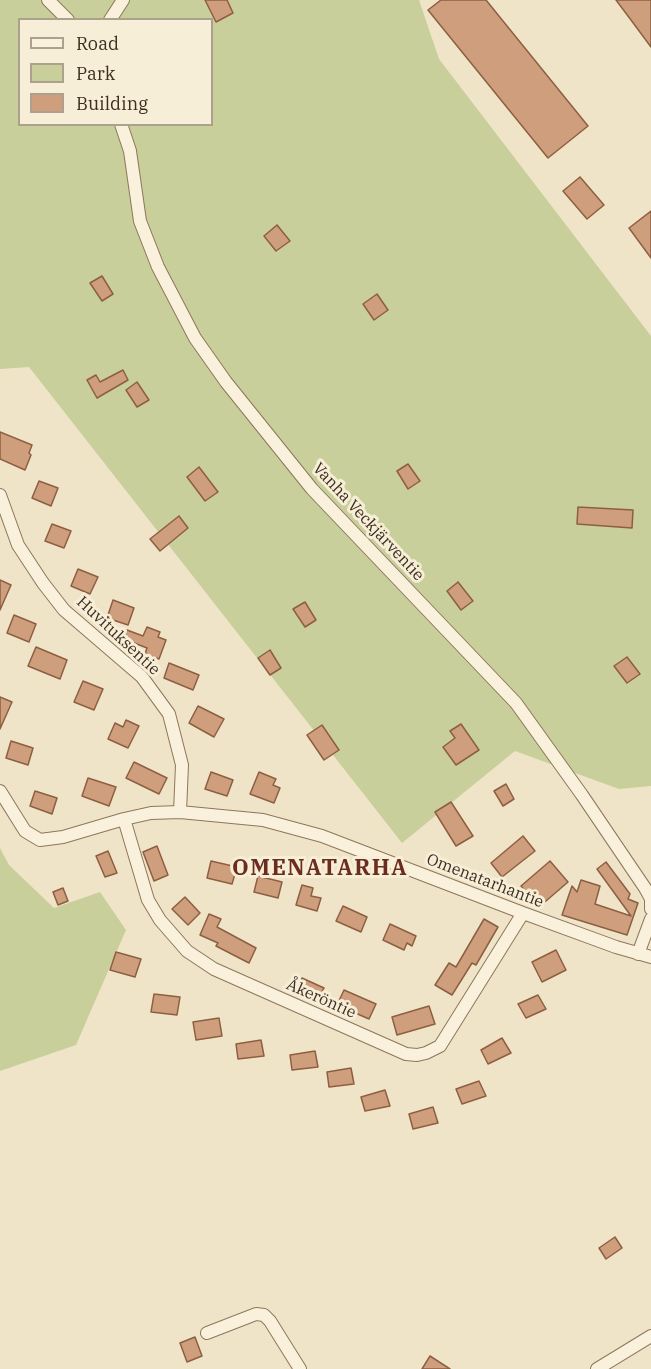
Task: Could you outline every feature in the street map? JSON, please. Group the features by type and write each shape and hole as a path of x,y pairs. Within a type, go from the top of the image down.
{"street":[{"path":"48,0 66,18"},
{"path":"111,18 123,0"},
{"name":"Vanha Veckjärventie","path":"122,126 130,151 140,221 158,267 195,338 226,382 312,489 516,703 645,888 651,899 651,909"},
{"name":"Huvituksentie","path":"0,495 18,545 43,583 64,610 142,678 169,714 182,765 180,812"},
{"name":"Omenatarhantie","path":"0,791 25,831 40,840 63,837 151,813 180,812 263,820 322,836 523,913 651,957"},
{"name":"Åkeröntie","path":"124,819 148,900 160,920 187,951 214,969 406,1054 426,1053 440,1046 523,913"},
{"path":"638,954 651,919"},
{"path":"207,1333 256,1314 264,1315 300,1369"},
{"path":"597,1369 651,1336"}],"green space":[{"path":"0,0 419,0 439,59 651,336 651,786 619,789 515,751 402,843 29,367 0,369"},
{"path":"0,848 9,865 54,908 100,892 126,930 76,1045 0,1071"}],"building":[{"path":"205,0 227,0 233,13 216,22"},
{"path":"441,0 486,0 588,126 548,158 428,10"},
{"path":"616,0 651,0 651,47 631,20"},
{"path":"580,177 604,205 587,219 563,191"},
{"path":"651,211 651,258 629,228"},
{"path":"277,225 290,241 276,251 264,236"},
{"path":"102,276 113,294 102,301 90,283"},
{"path":"377,294 388,310 374,320 363,304"},
{"path":"123,370 128,380 97,398 87,380 96,375 100,382"},
{"path":"137,382 149,400 137,407 126,390"},
{"path":"0,432 32,445 25,470 0,459"},
{"path":"408,464 420,481 408,489 397,471"},
{"path":"199,467 218,492 205,501 187,477"},
{"path":"39,481 58,488 51,506 32,498"},
{"path":"578,507 633,510 632,528 577,524"},
{"path":"179,516 188,528 160,551 150,539"},
{"path":"52,524 71,531 64,548 45,541"},
{"path":"78,569 98,577 90,594 71,586"},
{"path":"0,580 11,585 0,610"},
{"path":"458,582 473,601 461,610 447,591"},
{"path":"113,600 134,608 128,625 107,618"},
{"path":"305,602 316,620 305,627 293,609"},
{"path":"14,615 36,624 29,642 7,633"},
{"path":"147,627 160,632 158,637 166,640 159,659 145,654 147,648 124,639 127,630 143,636"},
{"path":"36,647 67,660 60,679 28,666"},
{"path":"270,650 281,668 270,675 258,658"},
{"path":"627,657 640,674 627,683 614,666"},
{"path":"169,663 199,675 193,690 164,678"},
{"path":"83,681 103,689 94,710 74,702"},
{"path":"0,697 12,702 0,729"},
{"path":"198,706 224,719 214,737 189,723"},
{"path":"126,720 139,726 128,748 108,739 115,723 123,727"},
{"path":"461,724 479,750 456,765 443,747 455,738 450,731"},
{"path":"322,725 339,750 324,760 307,735"},
{"path":"11,741 33,748 28,765 6,758"},
{"path":"134,762 167,778 159,794 126,778"},
{"path":"211,772 233,780 227,796 205,789"},
{"path":"259,772 276,779 273,785 280,788 274,803 250,794"},
{"path":"88,778 116,787 109,806 82,796"},
{"path":"506,784 514,799 503,806 494,791"},
{"path":"35,791 57,798 52,814 30,806"},
{"path":"451,802 473,836 456,846 435,812"},
{"path":"523,836 535,851 502,877 491,863"},
{"path":"157,846 168,875 154,881 143,852"},
{"path":"108,851 117,873 105,877 96,856"},
{"path":"211,861 237,867 232,884 207,878"},
{"path":"550,861 568,882 539,907 521,886"},
{"path":"606,862 630,894 628,899 638,903 627,935 562,915 572,886 577,892 581,880 600,886 595,904 631,916 597,869"},
{"path":"258,876 282,882 278,898 254,892"},
{"path":"302,885 313,888 311,896 321,898 317,911 296,905"},
{"path":"63,888 68,901 58,905 53,892"},
{"path":"185,897 200,913 188,925 172,909"},
{"path":"343,906 367,917 361,932 336,921"},
{"path":"209,914 221,919 217,927 256,948 249,963 216,946 218,943 200,935"},
{"path":"484,919 498,927 476,965 472,963 452,995 435,985 449,963 456,967"},
{"path":"390,924 416,936 412,946 407,943 404,950 383,940"},
{"path":"556,950 566,970 542,982 532,962"},
{"path":"116,952 141,959 135,977 110,970"},
{"path":"302,978 324,988 317,1002 296,991"},
{"path":"344,990 376,1004 369,1019 337,1005"},
{"path":"154,994 180,997 177,1015 151,1012"},
{"path":"538,995 546,1009 526,1018 518,1004"},
{"path":"429,1006 435,1024 397,1035 392,1017"},
{"path":"219,1018 222,1036 196,1040 193,1022"},
{"path":"502,1038 511,1053 488,1064 481,1050"},
{"path":"261,1040 264,1056 238,1059 236,1044"},
{"path":"315,1051 318,1067 292,1070 290,1055"},
{"path":"351,1068 354,1084 329,1087 327,1072"},
{"path":"479,1081 486,1096 462,1104 456,1089"},
{"path":"385,1090 390,1106 365,1111 361,1097"},
{"path":"433,1107 438,1123 413,1129 409,1114"},
{"path":"615,1237 622,1248 606,1259 599,1248"},
{"path":"195,1337 202,1356 187,1362 180,1343"},
{"path":"430,1356 450,1369 422,1369"}],"district":[{"name":"OMENATARHA","path":"320,869"}]}
